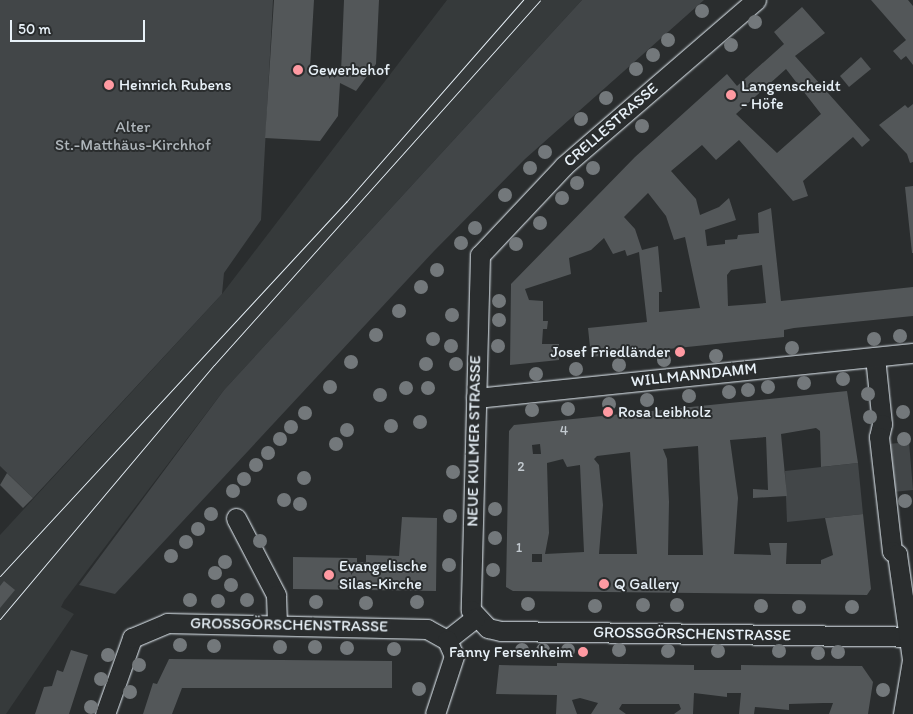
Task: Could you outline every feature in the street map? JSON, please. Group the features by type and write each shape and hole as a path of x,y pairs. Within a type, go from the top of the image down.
{"street":[{"name":"CRELLESTRASSE","path":"478,262 492,240 564,166 756,0"},
{"name":"NEUE KULMER STRASSE","path":"475,618 470,600 478,262"},
{"name":"WILLMANNDAMM","path":"476,398 913,353"},
{"path":"875,356 882,424 879,437 892,551 897,554 911,637 912,660 902,714"},
{"path":"236,518 276,595 277,625"},
{"path":"434,714 454,656 447,640 475,618"},
{"name":"GROSSGÖRSCHENSTRASSE","path":"475,618 501,631 911,637"},
{"name":"GROSSGÖRSCHENSTRASSE","path":"105,714 132,638 167,623 416,628 447,640"}],"shaded area":[{"path":"447,0 582,0 224,390 64,601 61,607 74,614 6,714 0,714 0,535 222,294"}],"green space":[{"name":"Alter St.-Matthäus-Kirchhof","path":"0,0 273,0 261,220 224,273 222,294 33,498 0,466"},
{"path":"582,0 704,0 525,159 434,251 115,594 79,585 224,390"},
{"path":"909,442 913,490 893,492 888,444"},
{"path":"858,463 863,514 787,522 785,471"}],"building":[{"name":"Gewerbehof","path":"274,0 314,0 310,68 341,72 344,0 379,0 376,64 356,91 340,83 338,116 320,141 265,138"},
{"path":"871,0 908,0 913,6 913,65 906,56 901,60 893,51 906,40"},
{"path":"802,7 825,33 795,56 870,140 862,147 853,137 803,181 808,196 793,201 739,140 716,160 702,145 671,171 696,199 700,215 719,207 729,198 736,220 705,230 707,246 725,244 725,240 737,239 738,235 759,233 758,213 771,208 781,301 913,287 913,316 794,328 784,330 784,337 591,357 588,328 647,322 639,252 627,256 625,250 613,254 604,238 591,250 569,258 571,274 525,289 529,300 543,301 543,321 548,321 547,329 543,329 542,344 559,344 559,360 510,365 511,284 635,157 727,74 737,86 784,44 774,32","holes":["786,69 821,114 777,153 736,114","648,193 666,216 674,240 685,237 700,308 659,312 659,292 662,292 658,246 642,250 635,229 624,217","762,265 766,303 728,306 727,275 731,270"]},
{"path":"861,57 871,69 849,87 840,76"},
{"path":"913,104 913,162 910,163 907,154 879,125 905,105 908,108"},
{"path":"913,186 913,253 912,253 905,187"},
{"path":"847,391 858,463 821,467 820,431 816,428 781,434 787,496 753,498 753,489 768,490 766,437 730,440 738,498 734,554 771,555 769,543 787,543 786,564 821,564 821,560 833,555 825,518 863,514 871,589 867,595 513,591 506,587 509,431 514,425","holes":["540,444 541,454 533,454 532,445","698,446 703,555 668,555 669,502 667,459 663,449","630,452 637,554 599,554 603,505 599,465 594,459 597,456","563,459 567,467 580,465 584,552 545,554 549,533 547,463","532,554 542,554 542,562 532,562"]},
{"path":"7,473 33,498 23,508 0,485"},
{"path":"402,517 437,518 436,591 293,589 293,557 357,558 357,562 366,562 366,555 399,556"},
{"path":"4,581 15,590 0,608 0,586"},
{"path":"71,650 88,655 69,714 35,714 44,687 52,686 57,670 63,672"},
{"path":"169,659 392,661 392,688 182,688 172,714 143,714 153,683 157,684"},
{"path":"557,663 694,665 694,670 741,670 741,665 862,666 873,682 868,714 829,714 833,703 823,703 789,704 789,710 755,707 754,714 739,714 741,693 727,693 727,697 694,693 693,714 674,714 681,709 679,704 622,704 619,709 626,714 591,714 598,703 580,698 572,700 577,714 556,714 557,695 496,694 499,665 557,666"}],"tram line":[{"path":"0,576 346,202 523,0"},
{"path":"0,619 214,365 540,0"}],"place":[{"name":"Gewerbehof","path":"298,70"},
{"name":"Heinrich Rubens","path":"109,85"},
{"name":"Langenscheidt - Höfe","path":"731,95"},
{"name":"Josef Friedländer","path":"680,352"},
{"name":"Rosa Leibholz","path":"608,412"},
{"name":"Evangelische Silas-Kirche","path":"329,575"},
{"name":"Q Gallery","path":"604,584"},
{"name":"Fanny Fersenheim","path":"583,652"}]}
